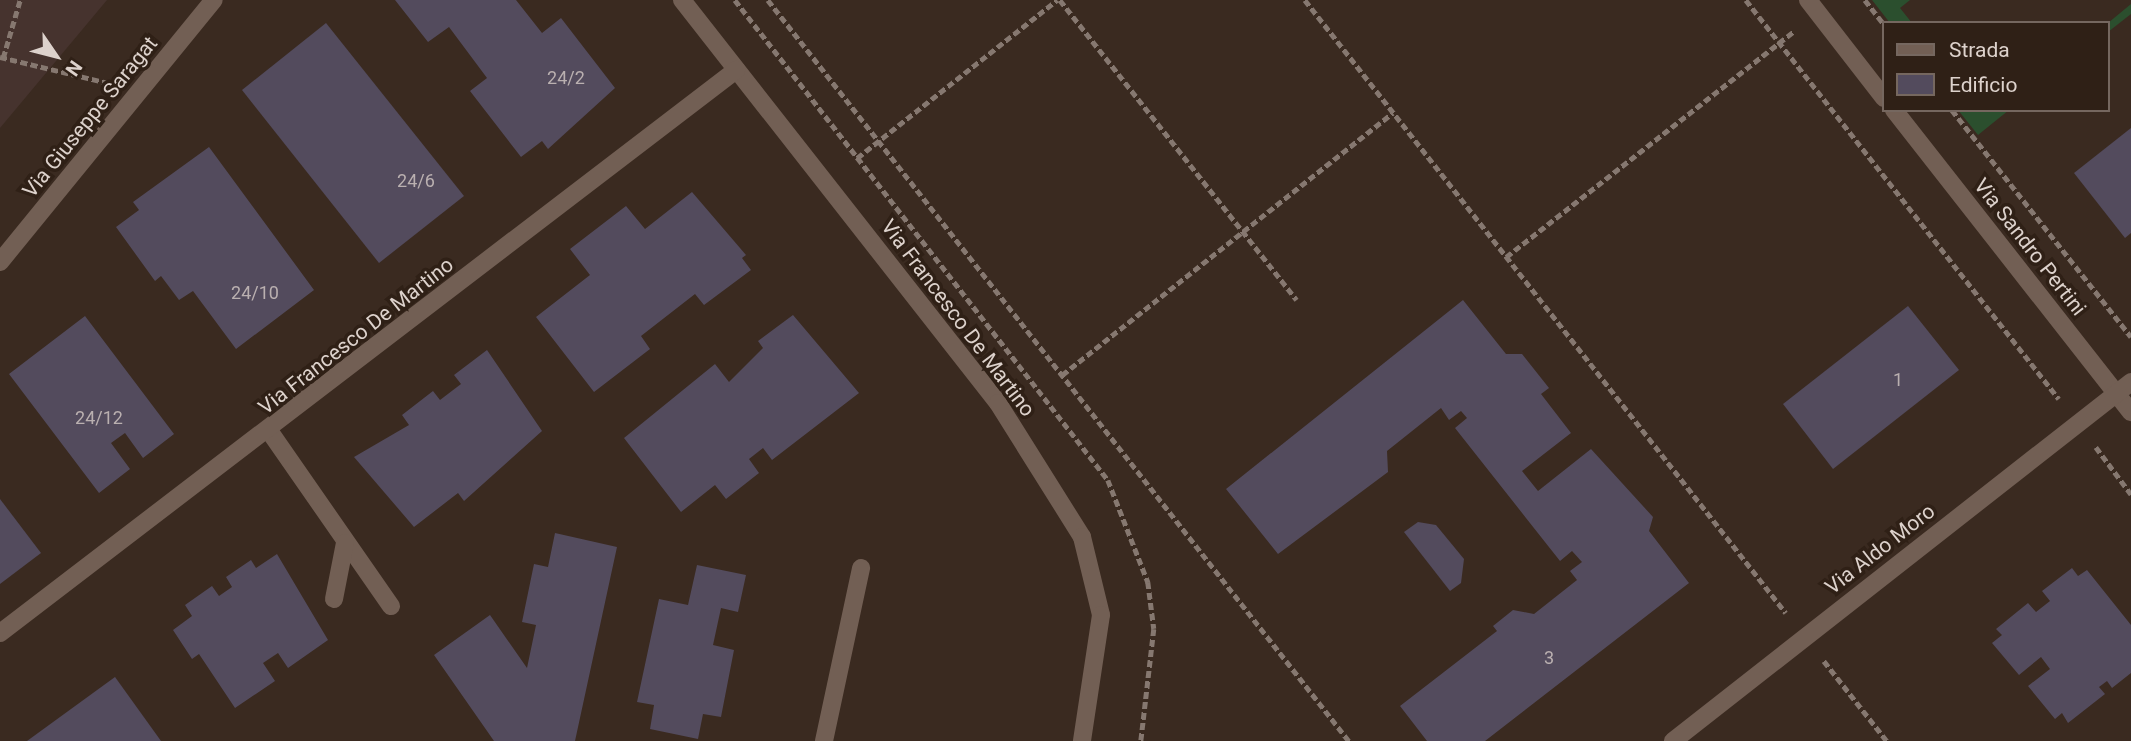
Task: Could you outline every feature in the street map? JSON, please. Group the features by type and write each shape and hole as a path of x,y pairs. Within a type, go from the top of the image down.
{"street":[{"name":"Via Giuseppe Saragat","path":"0,262 214,0"},
{"name":"Via Francesco De Martino","path":"682,0 998,403 1082,537 1101,615 1082,741"},
{"path":"1808,0 1882,95"},
{"name":"Via Francesco De Martino","path":"0,633 270,432 736,70"},
{"name":"Via Sandro Pertini","path":"1896,112 2131,412"},
{"name":"Via Aldo Moro","path":"1673,741 2131,382"},
{"path":"270,432 391,606"},
{"path":"334,599 345,543"},
{"path":"824,741 861,568"}],"path":[{"path":"20,0 2,58 108,83"},
{"path":"768,0 1349,741"},
{"path":"857,158 1058,0 1297,300"},
{"path":"1305,0 1887,741"},
{"path":"1746,0 2131,494"},
{"path":"1866,0 1882,21"},
{"path":"1506,257 1779,42"},
{"path":"1954,112 2131,337"},
{"path":"1062,375 1393,113"}],"shaded area":[{"path":"0,0 107,0 0,128"}],"green space":[{"path":"1872,0 1910,0 1900,8 1910,21 1888,21"},
{"path":"2131,4 2131,14 2110,30 2110,21"},
{"path":"1960,112 2007,112 1978,135"}],"building":[{"path":"395,0 516,0 542,33 561,18 615,88 548,149 542,141 521,157 470,91 487,78 449,27 428,42"},
{"path":"326,23 464,196 379,263 242,90"},
{"path":"2131,128 2131,233 2125,238 2074,173"},
{"path":"209,147 314,290 236,349 193,291 179,300 161,276 155,281 116,227 139,210 133,202"},
{"path":"692,192 746,255 742,258 751,270 704,305 695,294 641,336 650,349 594,392 536,317 590,275 570,249 626,206 645,229"},
{"path":"1463,300 1506,354 1522,354 1549,388 1541,394 1571,433 1522,471 1538,491 1591,449 1653,517 1649,531 1689,583 1485,741 1427,741 1400,706 1497,631 1493,626 1513,610 1534,614 1577,580 1570,571 1582,562 1572,551 1560,561 1455,428 1467,418 1461,411 1449,420 1441,408 1387,451 1388,472 1278,554 1226,489"},
{"path":"1908,306 1959,370 1833,469 1783,404"},
{"path":"793,315 859,393 772,460 763,448 749,459 759,473 726,499 715,485 681,512 624,438 715,364 729,382 763,348 758,341"},
{"path":"85,316 174,434 143,458 125,433 111,443 130,469 99,493 9,374"},
{"path":"487,350 542,431 464,501 458,493 414,527 354,457 409,425 402,415 433,391 440,400 461,384 454,375"},
{"path":"0,499 41,553 0,584"},
{"path":"1418,522 1436,525 1464,559 1461,583 1450,591 1404,532"},
{"path":"555,533 617,547 575,741 494,741 434,655 490,615 527,668 536,625 522,622 534,564 548,567"},
{"path":"277,554 328,640 288,668 278,653 263,663 275,681 235,708 199,654 192,659 173,630 192,616 185,605 212,586 219,596 232,587 226,577 251,560 256,568"},
{"path":"697,565 746,575 738,612 721,608 713,645 734,650 721,717 703,714 698,739 650,729 654,705 637,702 659,599 688,605"},
{"path":"2072,568 2078,576 2087,570 2131,625 2131,673 2112,688 2107,681 2099,687 2105,694 2068,723 2062,713 2055,719 2028,686 2050,669 2041,657 2019,675 1992,643 2002,635 1996,629 2028,603 2036,612 2050,601 2042,591"},
{"path":"115,677 161,741 27,741"}]}
